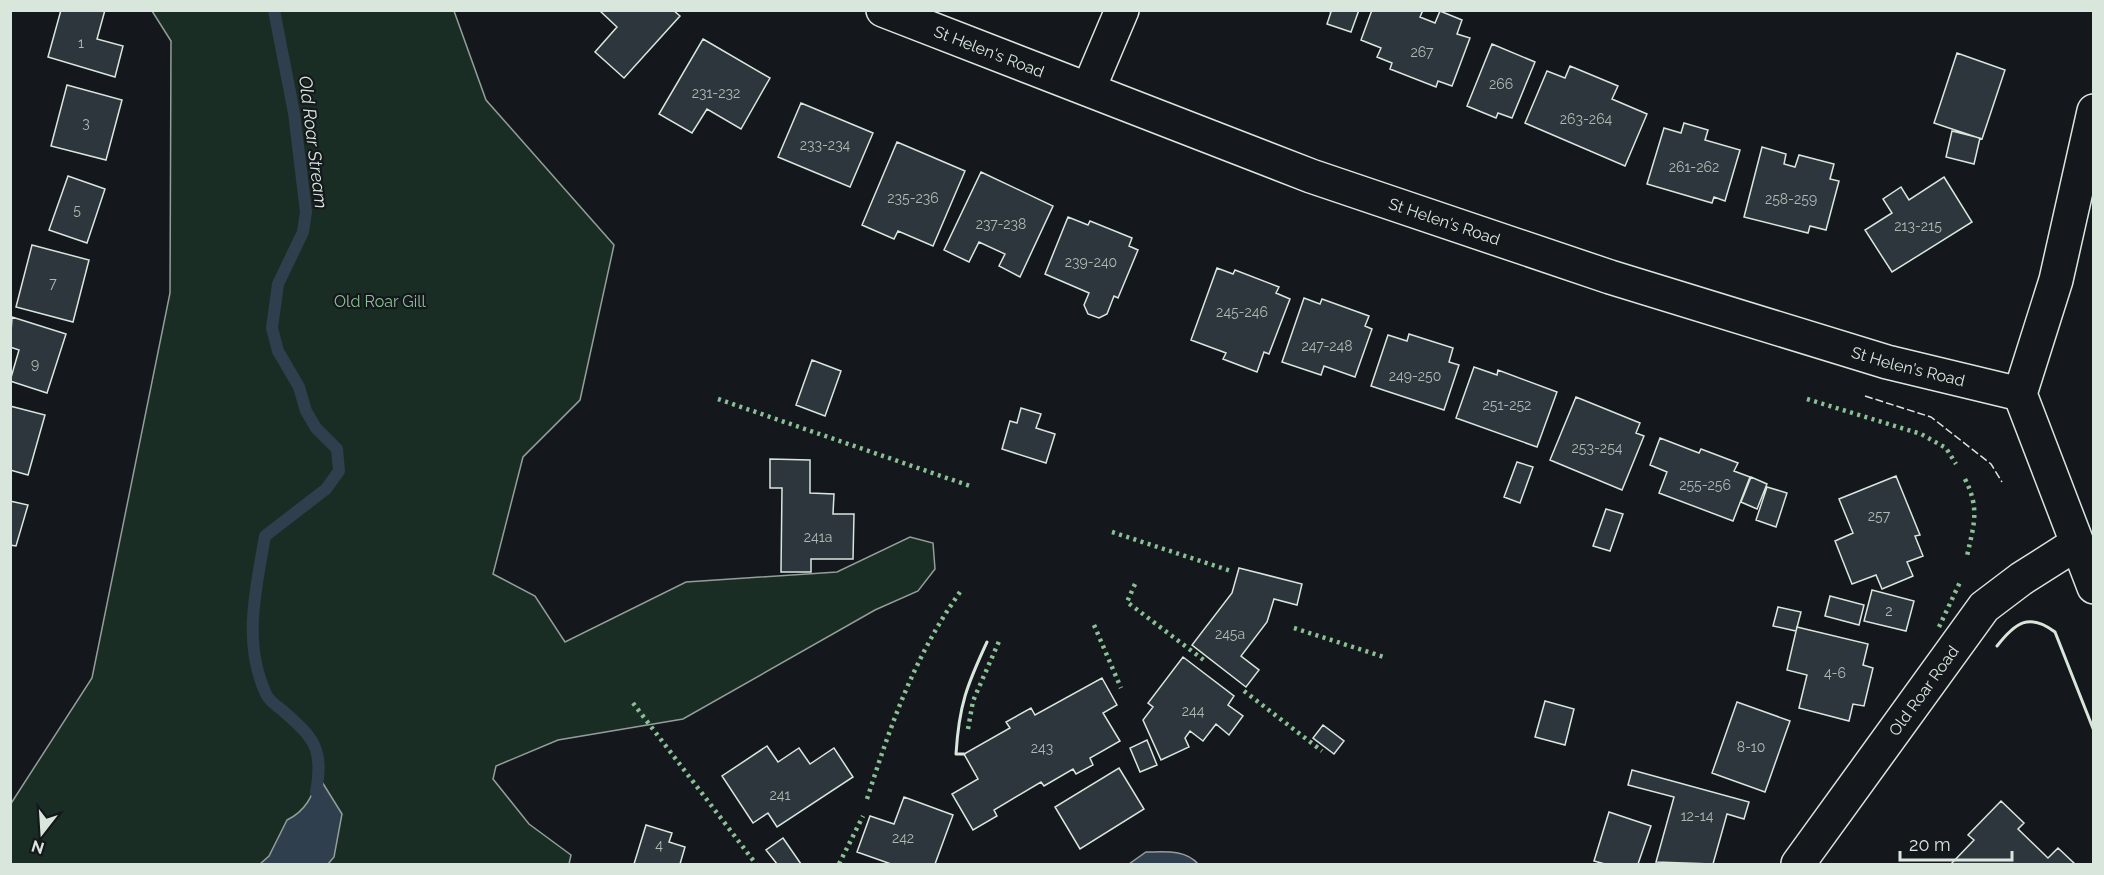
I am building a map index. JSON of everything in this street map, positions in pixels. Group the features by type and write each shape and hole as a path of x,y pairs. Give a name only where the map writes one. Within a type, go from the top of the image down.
{"main road":[{"name":"St Helen's Road","path":"883,10 1311,176 1610,277 1887,362 2020,394"},
{"path":"1089,88 1122,10"},
{"path":"2094,111 2056,280 2020,394 2094,587"},
{"name":"Old Roar Road","path":"1798,864 1984,607 2021,579 2076,544"}],"green space":[{"name":"Old Roar Gill","path":"152,11 454,11 486,100 614,245 580,400 523,457 493,574 535,596 565,642 686,582 837,572 910,537 933,543 935,569 918,591 875,610 683,719 558,740 496,766 493,779 529,824 571,855 569,864 11,864 10,805 92,678 170,293 171,41"}],"water":[{"path":"319,777 342,814 334,857 328,864 260,864 269,856 287,820 308,802"},
{"path":"1146,852 1181,854 1198,864 1129,864"}],"building":[{"path":"61,10 105,10 97,39 123,46 115,77 48,57"},
{"path":"599,10 673,10 680,16 624,78 595,52 617,27"},
{"path":"1326,10 1359,10 1351,32 1327,24 1331,12"},
{"path":"1372,10 1423,10 1420,17 1435,23 1440,11 1462,20 1457,34 1470,38 1452,86 1438,81 1436,87 1390,69 1392,63 1377,57 1381,48 1361,40"},
{"path":"703,39 770,78 741,129 707,109 692,133 659,114"},
{"path":"1492,44 1535,62 1512,118 1498,113 1496,118 1467,106"},
{"path":"1957,53 2005,70 1982,139 1934,123"},
{"path":"1570,66 1618,86 1612,99 1647,114 1625,166 1525,123 1547,71 1565,78"},
{"path":"67,85 122,100 106,160 51,146"},
{"path":"801,103 873,133 850,187 778,157"},
{"path":"1684,123 1708,130 1705,140 1740,150 1725,201 1714,197 1712,203 1647,184 1664,128 1681,133"},
{"path":"1952,131 1980,138 1974,164 1946,157"},
{"path":"897,142 965,171 933,246 898,231 894,239 862,225"},
{"path":"1762,147 1786,154 1784,164 1795,167 1799,155 1834,164 1830,179 1839,181 1826,230 1810,226 1808,233 1744,217"},
{"path":"981,172 1053,206 1020,277 999,266 1005,254 979,242 969,262 944,250"},
{"path":"68,176 105,189 87,243 49,230"},
{"path":"1944,177 1972,222 1892,272 1865,230 1892,213 1883,199 1901,187 1909,200"},
{"path":"1068,217 1088,225 1090,221 1132,238 1129,246 1138,250 1118,298 1114,296 1107,314 1099,318 1088,314 1084,305 1089,293 1045,274"},
{"path":"32,245 89,260 73,322 16,307"},
{"path":"1217,268 1233,274 1235,270 1279,287 1276,293 1290,299 1269,354 1264,352 1257,372 1223,359 1226,353 1191,340"},
{"path":"1304,298 1320,304 1322,299 1369,316 1365,326 1372,329 1355,377 1324,366 1321,375 1282,362"},
{"path":"12,317 66,334 47,393 10,381 19,350 10,347"},
{"path":"1409,334 1453,348 1449,362 1459,365 1444,410 1371,386 1388,335 1407,341"},
{"path":"812,360 841,371 825,416 796,405"},
{"path":"1474,367 1497,375 1498,370 1557,392 1537,447 1456,418"},
{"path":"1576,397 1640,423 1636,433 1644,436 1622,490 1550,460"},
{"path":"10,406 45,415 28,475 10,470"},
{"path":"1021,408 1041,414 1036,428 1055,434 1046,463 1002,449 1010,421 1017,423"},
{"path":"1660,438 1699,453 1701,449 1738,463 1734,471 1750,477 1733,521 1659,493 1667,472 1650,465"},
{"path":"770,459 810,460 810,493 834,494 833,514 854,514 853,559 811,559 811,572 781,572 782,488 770,488"},
{"path":"1517,462 1533,467 1520,503 1504,497"},
{"path":"1896,476 1920,535 1915,536 1923,556 1907,562 1913,576 1882,589 1876,575 1852,584 1835,541 1853,533 1839,499"},
{"path":"1751,477 1767,484 1757,509 1741,502"},
{"path":"1767,487 1787,493 1776,527 1756,520"},
{"path":"10,501 28,505 16,546 10,545"},
{"path":"1606,509 1623,514 1610,551 1593,546"},
{"path":"1239,568 1302,584 1297,605 1274,599 1267,622 1241,656 1259,670 1246,687 1192,645 1232,593"},
{"path":"1872,590 1914,601 1906,631 1864,621"},
{"path":"1830,596 1864,605 1859,625 1825,616"},
{"path":"1778,607 1801,612 1796,631 1773,626"},
{"path":"1797,627 1868,644 1863,665 1873,668 1864,706 1853,704 1849,721 1799,708 1807,675 1787,670"},
{"path":"1183,657 1234,696 1228,705 1243,716 1229,735 1216,724 1203,741 1190,731 1185,738 1189,747 1161,760 1143,720 1153,707 1148,703"},
{"path":"1102,678 1117,705 1103,713 1120,741 1090,758 1093,765 1076,774 1073,769 1044,786 1041,782 994,810 997,816 973,830 952,794 978,779 964,754 1010,728 1006,722 1031,708 1035,715"},
{"path":"1545,701 1574,709 1565,745 1535,737"},
{"path":"1737,702 1790,721 1765,792 1712,773"},
{"path":"1323,725 1344,741 1334,754 1313,738"},
{"path":"1147,740 1157,765 1140,772 1130,748"},
{"path":"767,746 778,762 799,748 810,764 834,748 853,777 777,827 768,813 753,823 722,776"},
{"path":"1119,768 1144,809 1080,849 1055,807"},
{"path":"1632,770 1749,802 1744,819 1727,814 1713,864 1656,862 1674,797 1628,785"},
{"path":"904,797 953,815 935,864 891,864 857,852 870,816 894,824"},
{"path":"2001,801 2024,823 2018,829 2048,858 2058,848 2075,864 1951,864 1974,840 1968,835"},
{"path":"1609,812 1651,826 1638,864 1605,864 1594,861"},
{"path":"646,825 672,833 669,842 685,847 680,864 634,864"},
{"path":"783,838 801,864 777,864 766,850"}],"waterway":[{"name":"Old Roar Stream","path":"274,10 294,113 306,212 303,232 278,284 272,328 278,351 299,387 306,411 316,428 337,449 339,471 326,489 265,536 253,615 254,655 267,697 302,728 314,745 319,765 316,792"}],"hedge":[{"path":"718,399 973,487"},
{"path":"1807,399 1921,434 1946,448 1956,464"},
{"path":"1965,479 1974,508 1967,556"},
{"path":"1112,532 1231,571"},
{"path":"1939,627 1961,580"},
{"path":"1135,584 1127,602 1205,661"},
{"path":"867,799 905,692 929,641 960,592"},
{"path":"1094,625 1121,688"},
{"path":"1294,628 1384,657"},
{"path":"968,729 973,701 1000,639"},
{"path":"1244,691 1322,751"},
{"path":"633,703 756,864"},
{"path":"839,864 863,816"}],"fence":[{"path":"1865,396 1931,417 1991,464 2002,482"}],"wall":[{"path":"1997,646 2010,631 2023,623 2038,623 2055,632 2094,731"},
{"path":"964,754 956,754 959,722 969,683 987,642"}]}
